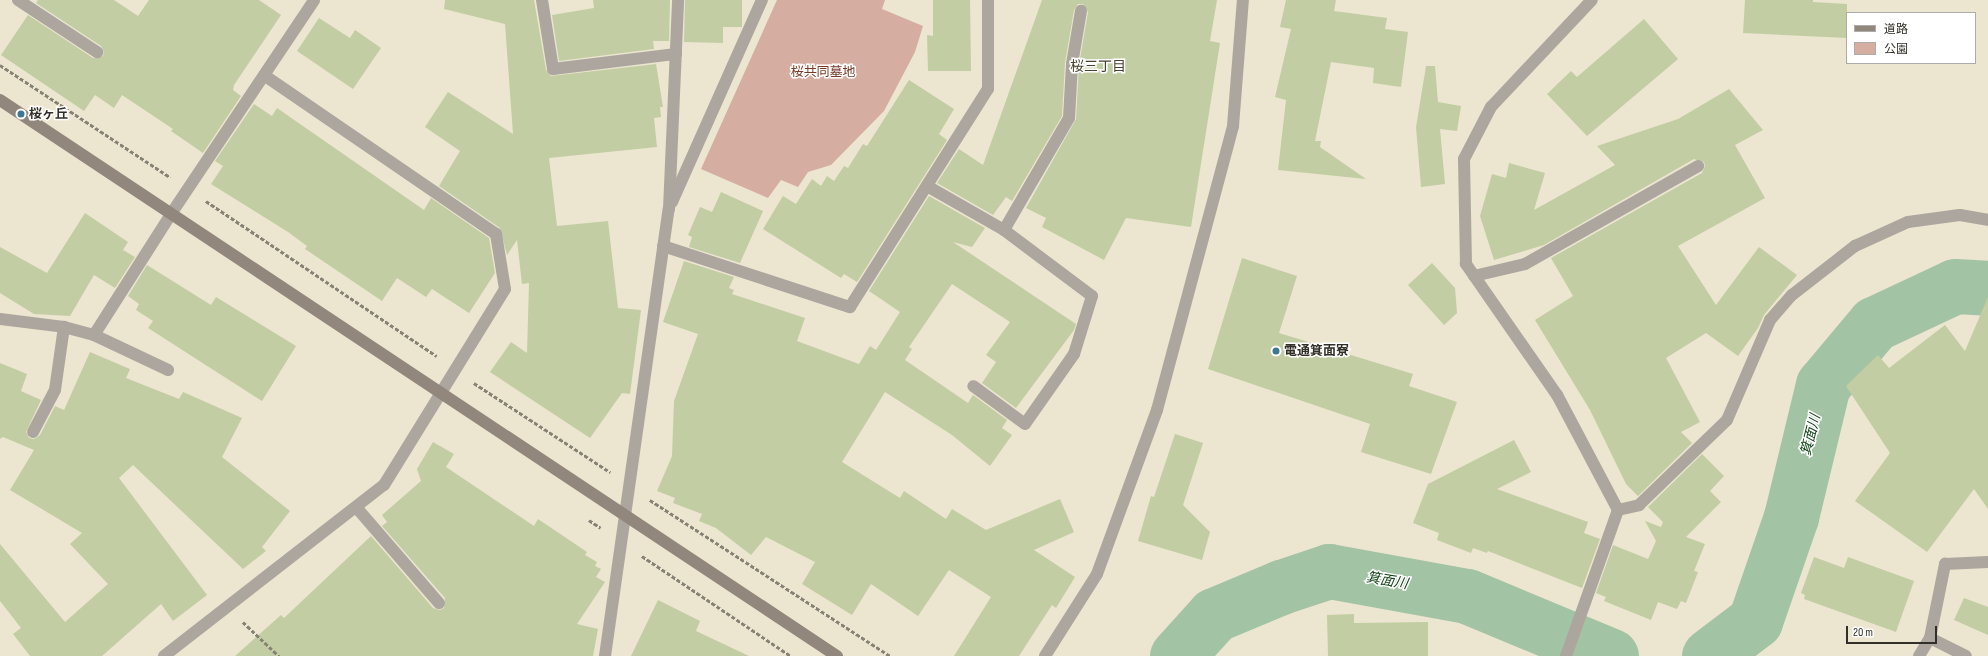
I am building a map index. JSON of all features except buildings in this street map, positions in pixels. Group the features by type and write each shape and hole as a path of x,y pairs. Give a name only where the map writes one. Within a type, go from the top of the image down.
{"street":[{"path":"18,0 97,52"},
{"path":"94,335 171,214 314,0"},
{"path":"542,0 552,69 676,54"},
{"path":"605,656 669,209 678,0"},
{"path":"669,209 762,0"},
{"path":"663,246 850,307 988,89 988,0"},
{"path":"1046,656 1097,574 1157,410 1233,126 1243,0"},
{"path":"1566,656 1618,510 1557,395 1466,264 1464,159 1491,107 1592,0"},
{"path":"1004,230 1068,118 1072,64 1081,11"},
{"path":"164,656 384,485 505,289 496,234 264,75"},
{"path":"0,100 837,656"},
{"path":"1474,276 1525,264 1698,166"},
{"path":"927,186 1004,230 1092,296 1074,354 1025,424 973,386"},
{"path":"1618,510 1639,505 1726,420 1770,320 1792,295 1848,250 1908,222 1960,215 1988,220"},
{"path":"0,319 64,327 94,335 168,370"},
{"path":"33,432 55,390 64,327"},
{"path":"356,507 439,604"},
{"path":"1919,656 1930,638 1945,564 1988,562"},
{"path":"1930,638 1966,656"}],"path":[{"path":"228,607 279,656"}],"green space":[{"name":"桜共同墓地","path":"777,0 885,0 882,9 923,26 915,52 884,111 831,165 808,172 798,187 781,180 768,198 701,169"}],"waterway":[{"name":"箕面川","path":"1709,656 1755,621 1791,517 1823,385 1874,324 1955,286 1988,288"},
{"name":"箕面川","path":"1177,656 1214,615 1281,587 1329,571 1467,596 1611,656"}],"place":[{"name":"桜ヶ丘","path":"21,114"},
{"name":"電通箕面寮","path":"1276,351"}],"district":[{"name":"桜三丁目","path":"1098,67"}]}
